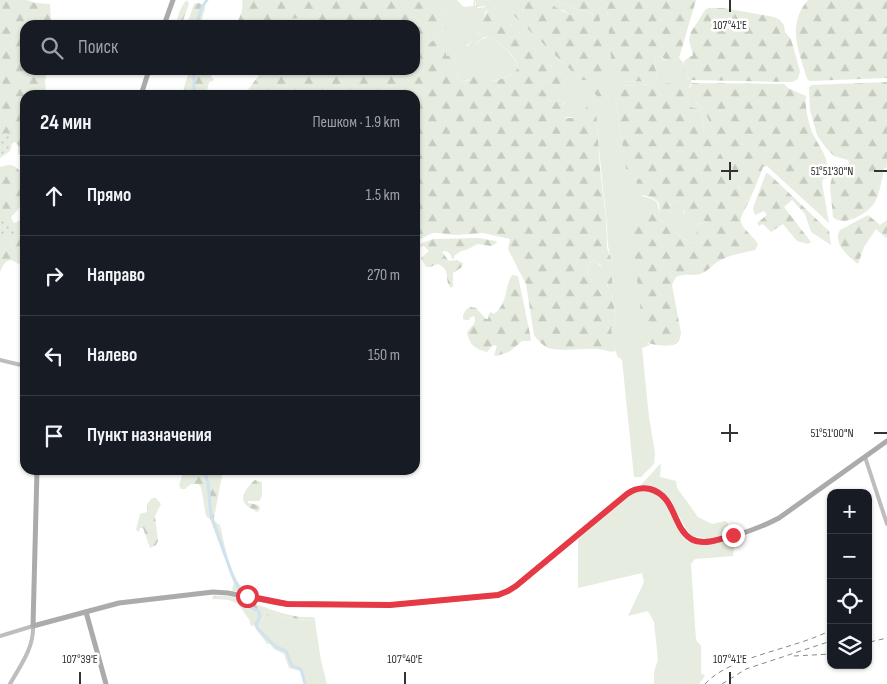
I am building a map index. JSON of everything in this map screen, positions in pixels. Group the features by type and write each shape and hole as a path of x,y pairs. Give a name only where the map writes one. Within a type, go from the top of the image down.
{"main road":[{"path":"166,20 173,0"},
{"path":"143,90 147,75"},
{"path":"0,360 20,365"},
{"path":"0,636 119,603 213,592 247,596 278,603 390,605 498,595 516,586 621,499 635,490 650,489 661,494 669,503 686,535 696,541 712,541 765,526 780,518 887,441"},
{"path":"865,457 887,524"},
{"path":"10,684 26,655 32,638 37,475"},
{"path":"85,612 105,684"}],"green space":[{"path":"0,0 27,0 35,3 50,4 51,20 20,20 20,75 46,75 46,90 20,90 20,156 18,145 15,142 0,152"},
{"path":"187,0 189,4 183,20 178,20 181,8"},
{"path":"242,0 430,0 447,16 449,24 443,31 427,39 431,42 442,38 446,45 446,56 454,56 455,72 462,82 484,72 489,72 491,81 498,80 516,71 518,68 511,54 489,37 484,37 469,49 466,48 479,33 480,24 487,12 485,6 476,7 476,0 487,0 553,68 568,80 568,85 564,86 544,80 540,83 550,103 560,99 564,100 560,114 564,117 572,118 579,115 588,105 596,107 607,248 612,261 610,266 602,266 596,261 588,263 587,268 589,277 603,295 606,295 608,286 599,277 605,273 612,278 616,322 611,329 616,351 553,349 545,346 538,340 534,335 526,284 508,249 510,239 483,233 456,235 432,233 420,239 420,90 248,90 259,75 420,75 420,20 309,20 303,18 238,20"},
{"path":"430,0 457,0 464,7 473,6 474,0 476,0 475,6 478,8 486,7 476,38 466,46 489,37 514,59 518,68 516,71 498,80 491,81 489,78 469,79 462,82 455,72 455,60 446,56 445,45 436,39 431,42 427,39 443,31 449,24 447,16"},
{"path":"487,0 556,0 570,7 592,13 593,17 590,19 574,18 563,10 524,9 521,13 507,9 582,81 599,23 598,0 606,0 614,80 617,82 654,81 657,77 654,59 660,56 664,60 675,61 679,58 683,62 682,65 687,78 691,80 692,83 689,86 695,102 704,109 716,138 747,190 757,183 748,203 709,133 704,132 701,110 691,107 679,86 674,83 620,86 615,94 626,168 641,174 642,196 655,200 659,213 669,215 671,202 679,201 684,206 683,212 693,226 707,221 708,225 693,244 679,236 672,226 661,221 651,212 643,324 644,340 650,345 642,348 649,417 655,453 654,464 641,477 634,477 622,360 617,356 611,329 616,322 612,281 604,281 608,286 608,290 606,296 603,295 589,277 587,268 588,263 596,261 600,266 612,261 608,244 596,107 576,117 563,117 560,114 560,110 564,103 560,99 550,103 540,83 544,80 549,83 568,80 553,68"},
{"path":"535,0 550,4 579,18 586,19 593,17 592,13 570,7 556,0 598,0 605,78 603,80 581,80 507,9 509,6 516,7 521,13 524,9 520,6 521,4"},
{"path":"606,0 696,0 679,58 671,61 660,56 654,59 657,77 654,81 617,82 613,80"},
{"path":"808,0 887,0 887,78 810,81 807,79 798,48 796,29 797,19"},
{"path":"194,4 205,5 202,20 188,20"},
{"path":"708,8 724,8 774,17 780,20 784,25 785,32 791,39 800,71 798,79 792,82 689,79 682,65 685,60 693,55 689,40 691,32"},
{"path":"303,18 309,20 285,20"},
{"path":"188,75 211,75 214,79 209,82 207,90 184,89"},
{"path":"887,82 887,167 884,169 876,200 868,210 856,218 844,221 838,220 833,217 830,186 835,165 847,167 849,163 848,160 834,156 817,135 810,110 809,87 812,85"},
{"path":"674,83 679,86 691,107 701,110 704,132 709,133 748,203 741,222 758,245 755,250 720,260 707,271 697,275 676,277 672,285 681,333 676,344 665,346 650,344 644,340 632,235 633,215 637,212 651,212 661,221 672,226 679,236 693,244 697,241 696,234 698,229 705,228 708,224 706,221 691,225 679,201 671,202 669,215 666,217 662,216 659,212 659,203 654,198 640,194 637,180 641,178 641,174 637,171 626,169 615,94 616,88 620,86"},
{"path":"692,83 784,84 788,88 806,96 806,111 810,126 827,162 827,178 823,179 822,183 829,223 767,166 763,167 757,183 747,191 744,190 716,138 704,109 692,99 689,90"},
{"path":"604,84 603,102 586,85"},
{"path":"0,133 14,134 10,151 0,158"},
{"path":"14,166 20,172 20,206 11,218 14,223 20,221 20,263 9,260 0,272 0,167"},
{"path":"766,173 829,231 831,245 811,232 805,214 792,200 784,207 811,242 808,244 797,241 783,224 771,232 763,224 759,226 757,223 767,215 764,211 755,215 753,208"},
{"path":"868,215 880,225 887,220 887,237 876,229 864,247 858,264 850,258 840,245 838,235 840,230"},
{"path":"0,217 20,230 19,236 0,236"},
{"path":"479,238 496,241 497,243 491,246 478,244 461,251 454,256 454,259 447,252 442,252 449,261 457,260 463,263 462,267 453,273 453,286 451,288 445,269 438,264 426,267 421,258 429,251 424,246 420,247 420,244 433,239"},
{"path":"512,275 518,276 531,339 530,341 522,341 509,352 496,356 494,355 497,346 492,346 487,352 476,348 471,343 467,333 475,319 474,316 469,320 463,319 463,315 470,307 476,308 488,319 491,312 494,314 502,306"},
{"path":"661,463 660,477 676,481 677,488 698,517 712,524 725,521 728,523 729,534 712,539 692,536 666,495 650,486 640,486"},
{"path":"182,475 222,475 214,518 210,519 206,516 201,487 198,484 191,484 185,489 181,489 179,485"},
{"path":"255,480 262,482 262,496 259,501 248,501 248,503 260,507 259,511 256,512 246,505 243,498 247,488"},
{"path":"639,491 651,492 659,496 666,504 679,532 685,539 694,544 704,545 733,540 733,556 695,559 691,564 696,640 701,646 701,673 705,676 699,684 654,684 654,672 658,660 654,622 648,611 628,616 644,582 642,573 578,588 578,539 628,496"},
{"path":"152,498 156,498 161,504 155,516 158,541 156,545 150,548 143,528 140,528 139,532 136,530 140,514 147,512 147,504"},
{"path":"214,518 214,521 220,525 231,568 234,576 244,588 243,592 233,591 232,589 234,584 210,519"},
{"path":"213,596 238,598 286,614 312,617 315,618 315,621 265,615 260,620 252,622 240,606 233,601 212,599"},
{"path":"269,614 315,621 321,661 327,684 304,684 300,671 289,668 284,654 274,649 270,644 267,644 254,625 251,626 249,620 256,622"}],"waterway":[{"path":"198,20 202,7 207,0"},
{"path":"194,75 194,90"},
{"path":"206,475 211,515 232,574 241,593"},
{"path":"242,597 248,605 259,612 260,617 256,624 258,629 276,647 286,651 292,666 301,669 305,684"}],"railway":[{"path":"705,684 716,674 730,666 827,632"},
{"path":"872,642 887,638"},
{"path":"722,684 746,669 827,642"},
{"path":"794,656 827,654"}],"route":[{"path":"247,596 287,604 390,605 498,595 516,586 627,494 639,488 650,489 661,494 669,503 686,535 691,539 703,542 733,535"}]}
